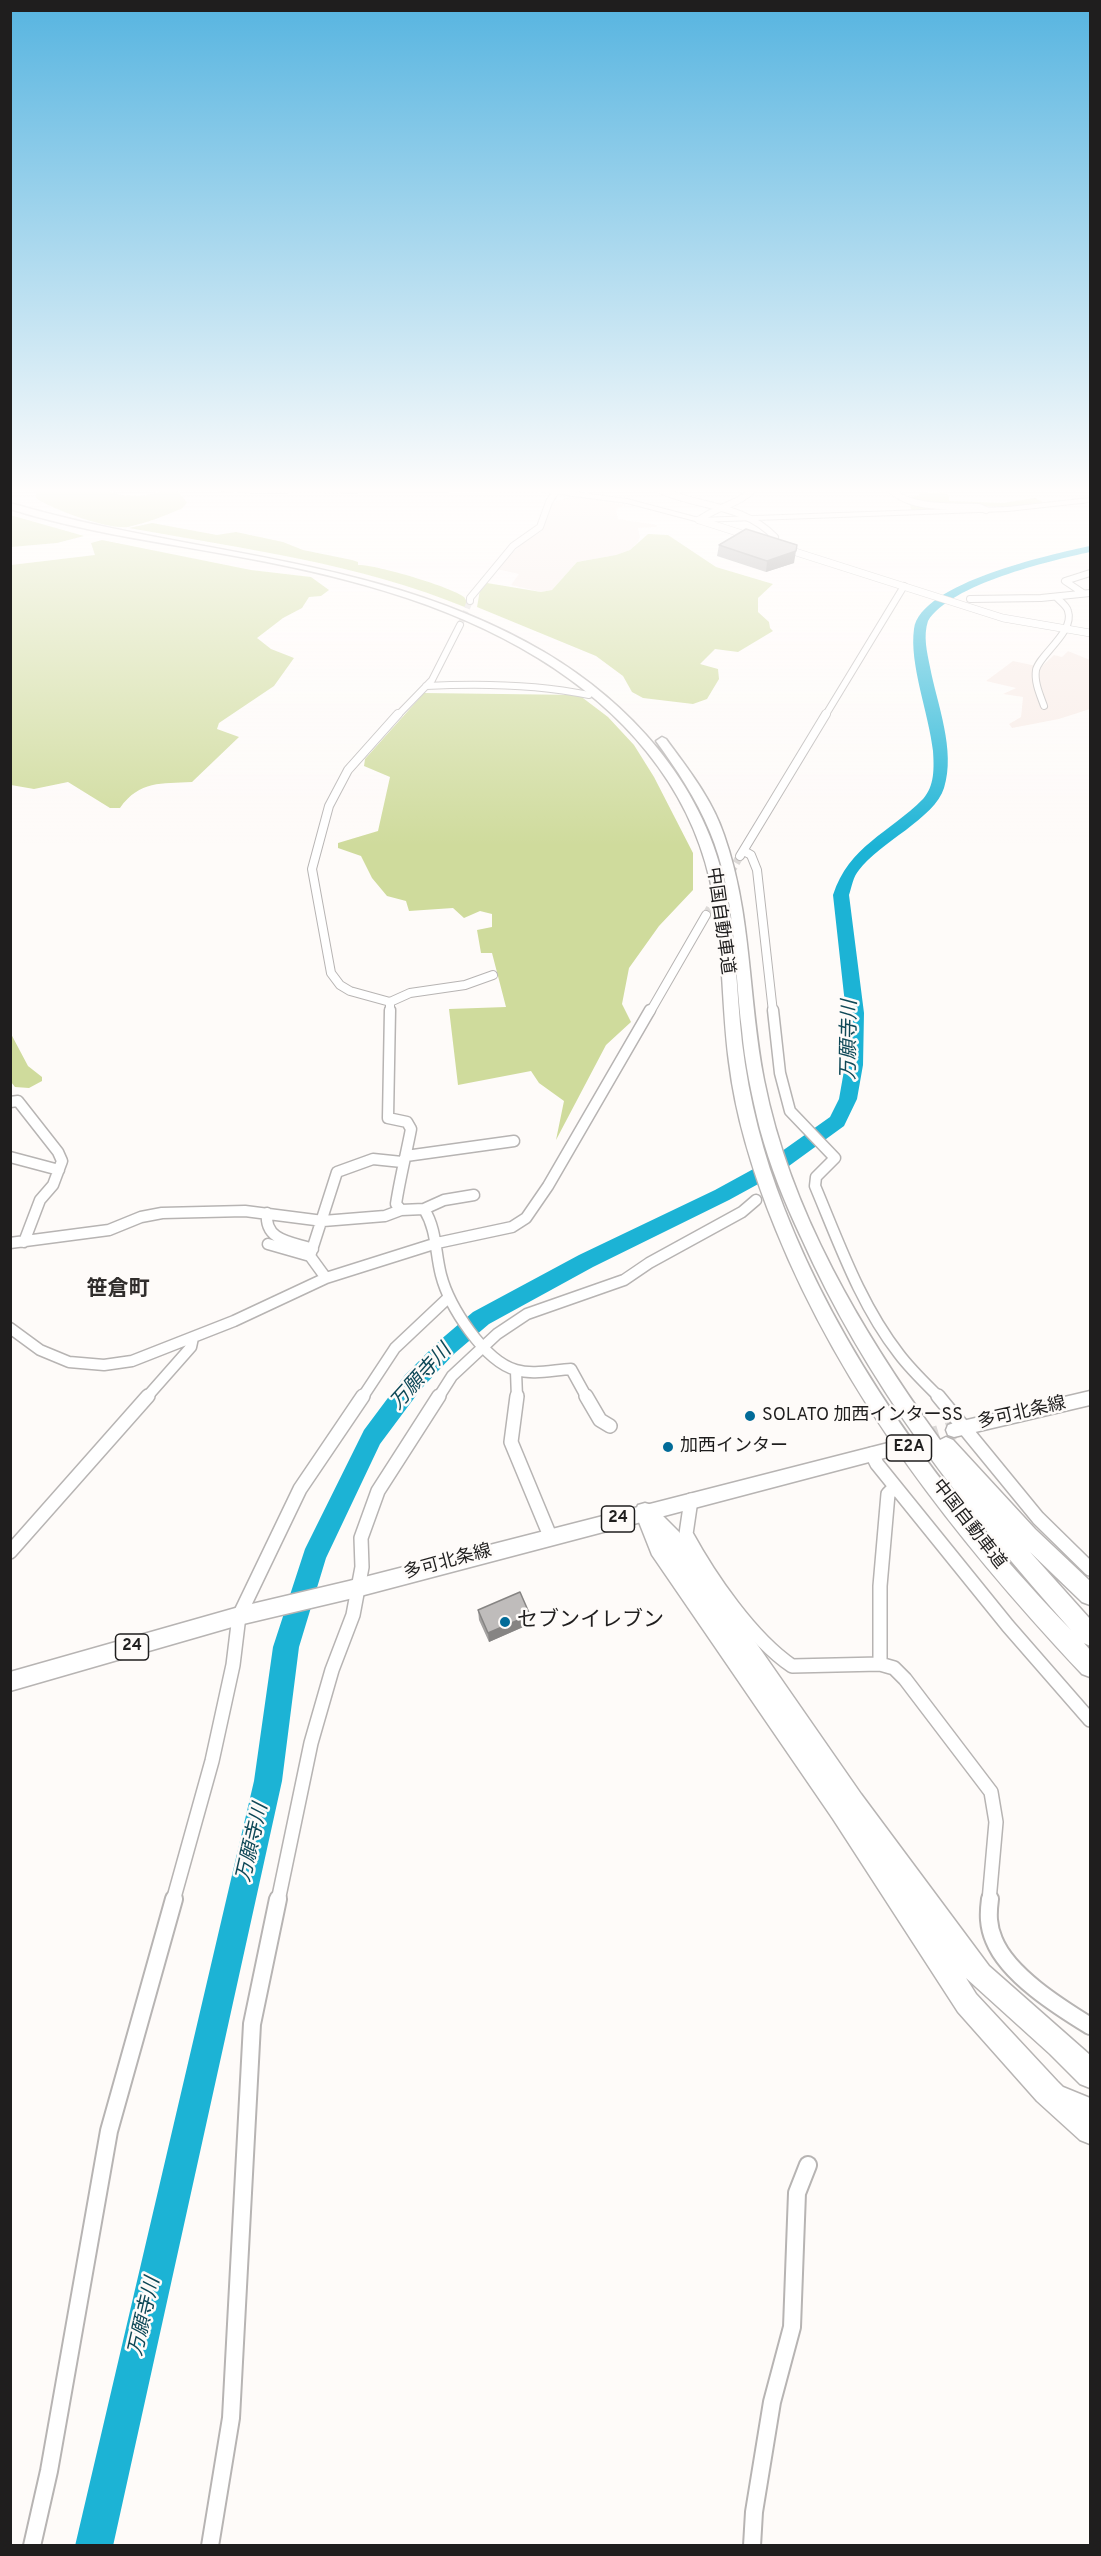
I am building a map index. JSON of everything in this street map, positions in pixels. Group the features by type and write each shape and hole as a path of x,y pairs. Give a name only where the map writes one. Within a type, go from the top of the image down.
{"highway":[{"name":"中国自動車道","path":"437,607 505,636 561,668 610,704 638,731 668,769 689,803 708,851 717,882 741,1091 752,1137 792,1248 861,1377 903,1440 987,1550 1090,1666"},
{"name":"中国自動車道","path":"454,607 483,618 544,648 598,682 647,725 693,783 724,848 738,913 751,1044 768,1130 772,1195 807,1236 838,1300 897,1396 972,1499 1090,1635"},
{"path":"838,1300 886,1370 955,1457 1028,1536 1090,1595"},
{"path":"645,1512 672,1539 852,1803 980,1975 1060,2044 1090,2074"},
{"path":"645,1512 659,1548 842,1810 967,2003 1047,2091 1090,2130"},
{"path":"1060,2044 1090,2058"},
{"path":"1047,2091 1090,2112"}],"main road":[{"name":"多可北条線","path":"960,1428 1090,1398"},
{"name":"多可北条線","path":"10,1682 246,1615 880,1452"}],"street":[{"path":"890,607 742,854 751,855 757,870 780,1073 790,1111 835,1158 816,1178 815,1186 848,1264 880,1328 899,1355 1036,1517 1090,1569"},
{"path":"969,607 1003,618 1090,633"},
{"path":"1044,706 1035,679 1036,668 1053,649 1064,629 1068,618 1066,607"},
{"path":"460,625 436,674 381,732 338,784 329,806 312,869 331,973 340,985 350,991 390,1002 410,993 465,985 493,975"},
{"path":"426,686 495,683 555,687 589,695"},
{"path":"10,1328 40,1350 69,1362 104,1365 132,1361 234,1321 326,1278 437,1243 512,1227 526,1218 548,1186 706,915"},
{"path":"390,1002 388,1118 407,1122 411,1129 396,1204 401,1210"},
{"path":"10,1102 18,1101 58,1152 62,1161 53,1185 40,1200 24,1242"},
{"path":"311,1252 323,1221 325,1205 337,1172 373,1159 404,1159 461,1150 477,1144 514,1141"},
{"path":"10,1157 59,1170"},
{"path":"10,1243 109,1230 141,1217 162,1213 245,1211 323,1221 384,1216 401,1210 424,1209 444,1200 474,1195"},
{"path":"210,2546 231,2418 252,2024 311,1743 332,1670 353,1615 354,1589 362,1567 361,1538 378,1491 395,1461 452,1376 481,1344 527,1314 624,1280 649,1263 772,1195"},
{"path":"424,1209 429,1217 437,1243 441,1276 451,1301 481,1344 508,1368 516,1371 571,1369 600,1420 610,1426"},
{"path":"267,1213 266,1223 274,1236 311,1252 326,1278"},
{"path":"268,1244 311,1252"},
{"path":"32,2546 50,2471 109,2131 212,1761 246,1615 300,1489 395,1348 451,1301"},
{"path":"10,1552 191,1347 193,1338"},
{"path":"516,1371 517,1401 511,1442 550,1536"},
{"path":"880,1452 895,1486 993,1611 1090,1720"},
{"path":"880,1664 880,1586 888,1494 895,1486"},
{"path":"691,1500 686,1534 692,1545 763,1643 779,1659 792,1666 880,1664 894,1668 905,1679 991,1792 996,1822 988,1918 990,1932 999,1951 1014,1968 1070,2014 1090,2026"},
{"path":"752,2546 772,2402 792,2327 797,2193 808,2165"}],"shaded area":[{"path":"1068,651 1090,660 1090,709 1059,719 1012,728 1009,724 1021,717 1023,697 1003,694 1016,688 986,681 1013,661 1041,667 1054,655 1062,657"}],"green space":[{"path":"11,607 302,607 283,618 257,638 271,649 294,658 274,686 219,723 217,729 239,737 192,782 152,785 143,788 135,792 120,808 110,808 68,782 34,789 11,785"},
{"path":"478,607 758,607 758,612 769,622 773,631 738,652 715,649 700,664 718,669 719,679 707,699 693,704 643,698 632,692 623,676 596,656"},
{"path":"424,693 579,695 608,717 634,745 654,777 693,853 693,890 659,926 629,968 622,1004 631,1022 606,1045 556,1140 564,1101 539,1083 531,1071 458,1085 449,1009 506,1007 492,953 481,953 477,930 492,927 492,914 480,911 464,918 453,908 409,911 406,901 387,896 372,878 361,856 338,848 338,843 378,831 390,777 364,766 365,759"},
{"path":"10,1032 28,1066 42,1077 42,1081 29,1088 15,1087 11,1082"}],"building":[{"path":"520,1592 530,1615 488,1633 478,1610"}],"waterway":[{"name":"万願寺川","path":"94,2546 268,1781 286,1647 314,1557 372,1437 413,1382 447,1347 481,1318 586,1261 722,1195 775,1166 837,1121 848,1099 854,1065 855,1013 841,895 846,878 859,860 909,820 936,793 939,780 939,743 919,634 922,621 934,607"}],"tunnel":[{"path":"460,625 467,607"},
{"path":"706,915 740,856"},
{"path":"894,1448 954,1430"}],"place":[{"name":"SOLATO 加西インターSS","path":"750,1416"},
{"name":"加西インター","path":"668,1447"},
{"name":"セブンイレブン","path":"505,1622"}],"district":[{"name":"笹倉町","path":"118,1291"}]}
